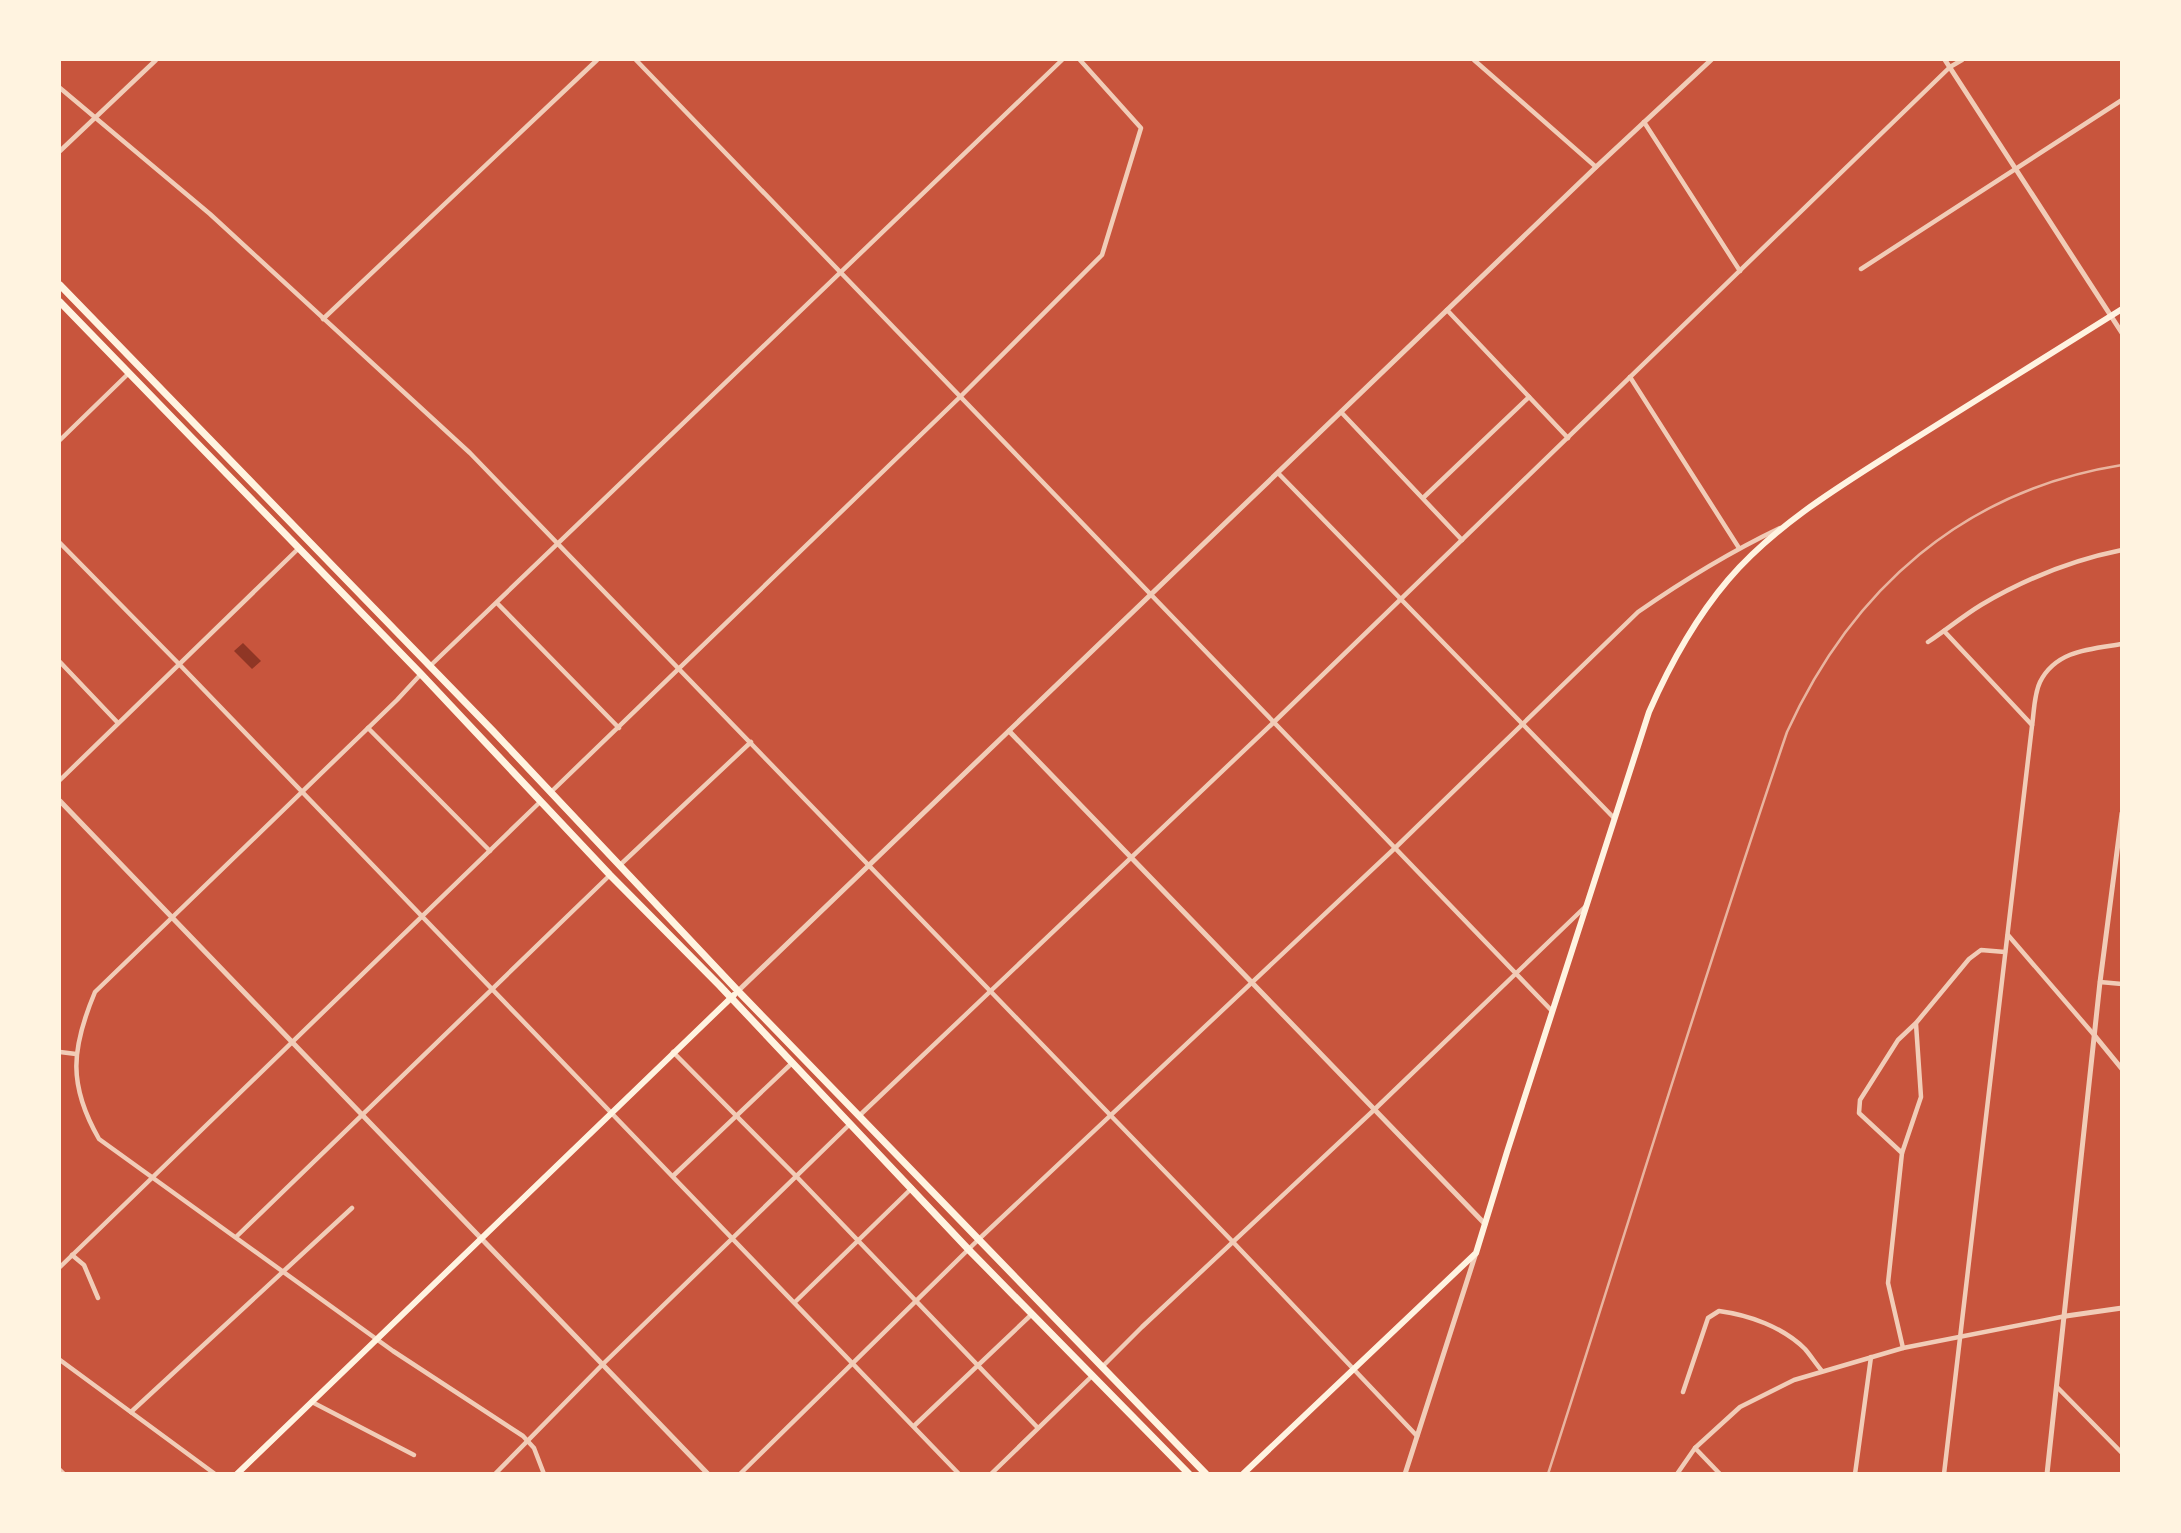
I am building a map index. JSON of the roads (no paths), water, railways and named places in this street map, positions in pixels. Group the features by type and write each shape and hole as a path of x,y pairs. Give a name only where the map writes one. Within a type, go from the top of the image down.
{"highway":[{"path":"60,285 1206,1474"},
{"path":"60,302 421,674 969,1250 1189,1474"}],"main road":[{"path":"1243,1474 1476,1253 1649,712 1667,669 1691,629 1729,579 1784,526 1874,465 2122,309"},
{"path":"237,1474 738,991"}],"street":[{"path":"60,151 156,60"},
{"path":"323,319 597,60"},
{"path":"636,60 1552,1011"},
{"path":"430,666 1062,60"},
{"path":"550,793 961,396 1102,255 1141,128 1080,60"},
{"path":"1474,60 1596,167"},
{"path":"738,991 1596,167 1711,60"},
{"path":"1945,60 2122,333"},
{"path":"860,1115 1274,722 1950,67 1962,60"},
{"path":"60,88 210,214 470,453 870,865 1417,1436"},
{"path":"1861,269 2122,100"},
{"path":"1644,122 1740,271"},
{"path":"1447,310 1568,438"},
{"path":"60,440 129,372"},
{"path":"1630,377 1739,548"},
{"path":"1423,498 1529,397"},
{"path":"1341,412 1462,540"},
{"path":"1278,473 1614,818"},
{"path":"740,1474 979,1239 1395,848 1638,612 1739,548 1784,526"},
{"path":"60,543 959,1474"},
{"path":"60,780 299,548"},
{"path":"1928,642 1979,606 2026,580 2089,556 2122,550"},
{"path":"497,603 619,728"},
{"path":"1944,631 2032,726"},
{"path":"1944,1474 2032,726 2040,683 2053,665 2067,655 2122,644"},
{"path":"60,662 118,723"},
{"path":"421,674 94,992 82,1022 76,1054 76,1076 80,1099 99,1139 284,1270 377,1340 528,1441 544,1474"},
{"path":"368,728 490,851"},
{"path":"1009,731 1485,1224"},
{"path":"619,866 751,742"},
{"path":"60,801 708,1474"},
{"path":"60,1267 541,801"},
{"path":"2047,1474 2100,982 2122,813"},
{"path":"236,1237 610,875"},
{"path":"1101,1368 1375,1110 1586,906"},
{"path":"2007,934 2122,1069"},
{"path":"1902,1153 1859,1112 1860,1100 1898,1040 1975,954 1981,950 2005,951"},
{"path":"2100,982 2122,984"},
{"path":"1903,1348 1888,1283 1902,1153 1921,1097 1916,1023"},
{"path":"60,1052 76,1054"},
{"path":"673,1052 1038,1428"},
{"path":"673,1176 793,1062"},
{"path":"495,1474 732,1237 851,1124"},
{"path":"795,1302 912,1188"},
{"path":"131,1412 352,1209"},
{"path":"1405,1474 1476,1253"},
{"path":"72,1255 84,1265 98,1298"},
{"path":"1677,1474 1695,1448 1740,1407 1794,1380 1903,1348 2066,1316 2122,1308"},
{"path":"1683,1392 1709,1318 1719,1311 1739,1314 1778,1329 1804,1348 1822,1371"},
{"path":"914,1426 1032,1314"},
{"path":"1855,1474 1871,1357"},
{"path":"60,1360 215,1474"},
{"path":"990,1474 1093,1376"},
{"path":"2057,1387 2122,1453"},
{"path":"312,1402 414,1455"},
{"path":"1695,1448 1720,1474"},
{"path":"60,1470 64,1474"}],"railway":[{"path":"1548,1474 1756,824 1787,732 1814,680 1845,633 1880,591 1920,554 1964,523 2012,497 2065,478 2122,465"}]}
